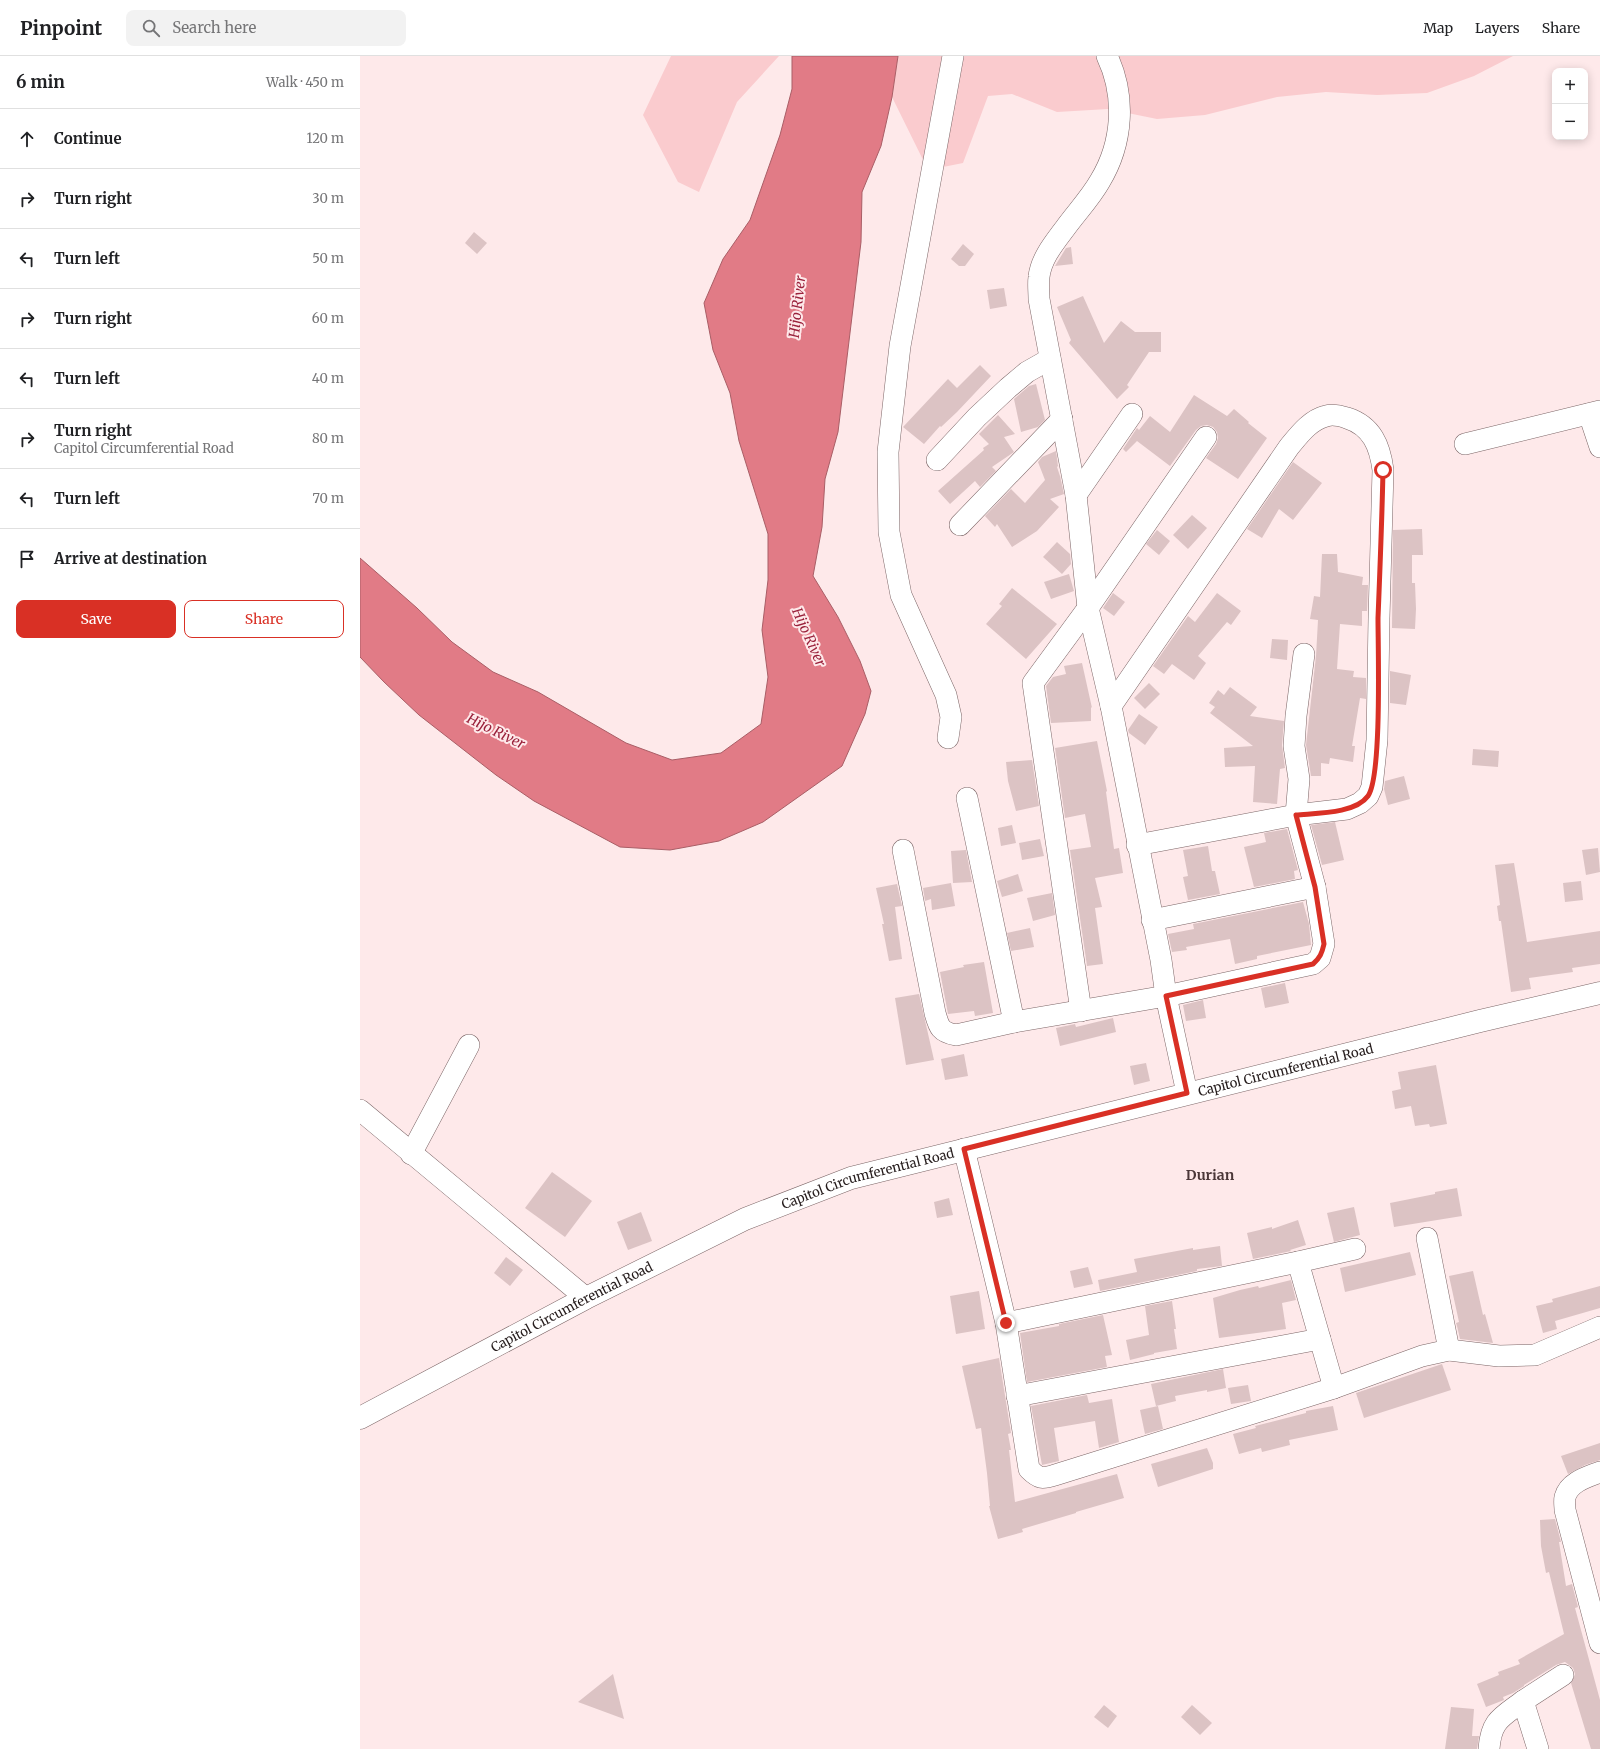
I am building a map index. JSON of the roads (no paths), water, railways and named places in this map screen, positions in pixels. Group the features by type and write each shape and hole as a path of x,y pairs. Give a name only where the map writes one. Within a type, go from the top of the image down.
{"main road":[{"name":"Capitol Circumferential Road","path":"360,1418 586,1298 745,1219 851,1178 1480,1020 1600,993"}],"street":[{"path":"948,738 951,717 946,695 901,595 889,532 888,452 900,346 953,56"},
{"path":"1107,56 1114,71 1120,103 1118,136 1110,161 1100,182 1056,241 1044,261 1039,278 1039,299 1076,495 1088,608 1111,706 1166,996 1187,1093"},
{"path":"937,460 977,417 1008,388 1027,372 1050,360"},
{"path":"1465,444 1594,412 1600,447"},
{"path":"1076,495 1132,414"},
{"path":"1111,706 1218,548 1296,438 1312,423 1327,416 1341,416 1358,422 1374,438 1381,453 1383,470 1378,618 1377,740 1372,787 1368,796 1360,804 1347,809 1296,815 1137,845"},
{"path":"960,525 1062,419"},
{"path":"1082,1011 1033,683 1088,608 1206,436"},
{"path":"904,850 935,1013 939,1027 946,1033 956,1035 1014,1022 1166,996 1313,964 1320,958 1324,944 1315,887 1296,815 1299,779 1295,739 1296,716 1304,654"},
{"path":"967,798 1014,1022"},
{"path":"1152,920 1315,887"},
{"path":"411,1154 469,1045"},
{"path":"360,1110 411,1154 586,1298"},
{"path":"964,1149 1006,1323 1029,1469 1037,1477 1046,1478 1334,1388 1422,1356 1449,1350 1499,1356 1535,1355 1600,1327"},
{"path":"1427,1238 1449,1350"},
{"path":"1006,1323 1355,1249"},
{"path":"1298,1262 1334,1388"},
{"path":"1017,1396 1320,1339"},
{"path":"1600,1472 1581,1479 1570,1488 1565,1497 1565,1510 1600,1643"},
{"path":"1489,1749 1490,1735 1496,1722 1522,1701 1563,1675"},
{"path":"1522,1701 1538,1749"}],"water":[{"name":"Hijo River","path":"792,56 898,56 892,97 881,146 862,192 861,242 838,432 825,479 822,527 813,576 838,617 860,661 871,691 865,714 842,766 763,822 719,841 670,850 620,847 534,801 496,775 419,715 360,657 360,558 417,608 452,642 493,672 538,692 626,743 672,760 721,753 761,724 768,677 762,630 768,580 768,534 739,441 730,393 713,350 704,303 723,259 750,220 780,135 792,89"}],"district":[{"name":"Durian","path":"1210,1175"}]}
